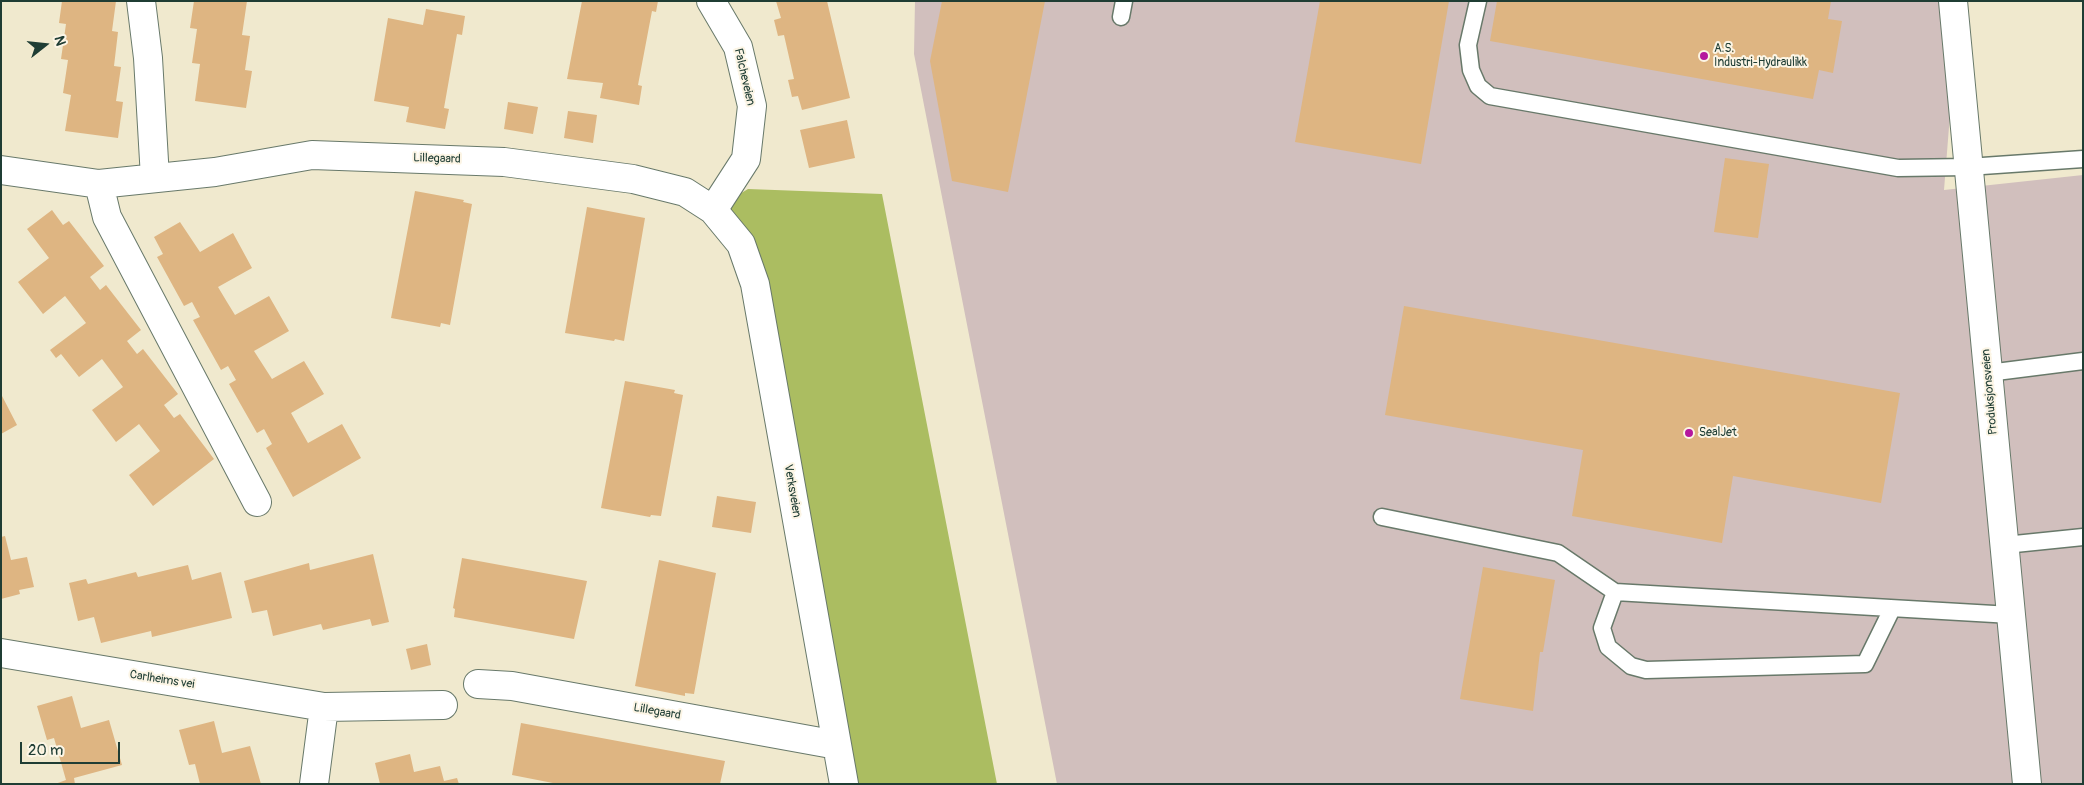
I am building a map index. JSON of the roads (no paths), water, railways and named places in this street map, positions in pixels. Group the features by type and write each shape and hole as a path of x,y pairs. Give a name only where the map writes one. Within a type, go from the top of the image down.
{"street":[{"path":"141,1 148,58 155,178"},
{"name":"Falcheveien","path":"711,1 738,47 752,106 746,159 713,210"},
{"name":"Produksjonsveien","path":"1953,1 2026,784"},
{"name":"Lillegaard","path":"1,170 99,184 216,172 312,155 504,162 633,179 685,192 713,210"},
{"path":"99,184 108,217 257,502"},
{"name":"Verksveien","path":"713,210 741,244 755,284 844,784"},
{"name":"Carlheims vei","path":"1,653 324,707 443,705"},
{"name":"Lillegaard","path":"478,684 512,686 837,745"},
{"path":"314,784 324,707"}],"lane":[{"path":"1478,1 1468,45 1478,86 1490,96 1898,168 1968,167 2083,159"},
{"path":"1988,373 2083,361"},
{"path":"1382,517 1558,553 1615,592 2011,615"},
{"path":"2004,545 2083,537"},
{"path":"1615,592 1602,628 1608,647 1631,666 1646,670 1865,664 1892,609"}],"place":[{"name":"A.S. Industri-Hydraulikk","path":"1704,56"},
{"name":"SealJet","path":"1689,433"}]}
